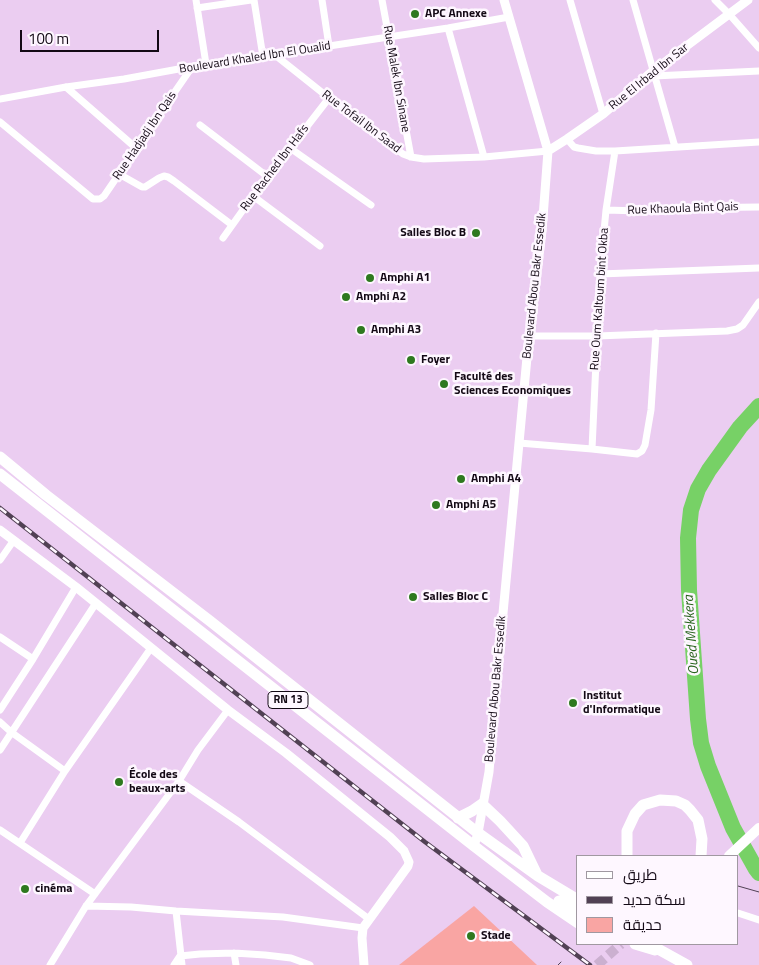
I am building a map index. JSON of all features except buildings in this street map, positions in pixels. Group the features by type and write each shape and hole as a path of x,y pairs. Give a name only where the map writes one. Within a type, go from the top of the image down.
{"main road":[{"name":"RN 13","path":"0,457 458,818 538,876 576,899"},
{"name":"RN 13","path":"0,474 474,846 576,922"},
{"path":"627,855 627,831 635,814 643,805 660,800 676,801 685,805 698,820 703,854"},
{"path":"458,818 482,804 522,846 538,876"},
{"path":"730,855 759,828"},
{"path":"522,882 533,885 576,912"},
{"path":"638,945 664,953"},
{"path":"651,945 681,964"}],"street":[{"path":"196,0 206,64"},
{"path":"197,8 252,0 263,57"},
{"path":"322,0 329,46"},
{"name":"Rue Malek Ibn Sinane","path":"382,0 411,157"},
{"name":"Boulevard Abou Bakr Essedik","path":"474,846 489,772 529,336 542,231 548,151 504,0"},
{"path":"570,0 603,114"},
{"path":"633,0 676,147"},
{"path":"715,0 759,48"},
{"name":"Rue El Irbad Ibn Sar","path":"548,151 603,114 748,0"},
{"name":"Boulevard Khaled Ibn El Oualid","path":"0,99 66,87 124,80 206,64 263,57 509,17"},
{"path":"448,28 484,157"},
{"name":"Rue Tofail Ibn Saad","path":"275,55 328,98 403,154 411,157 424,159 484,157 548,151"},
{"name":"Rue Hadjadj Ibn Qais","path":"0,122 93,198 100,198 104,196 192,67"},
{"path":"654,74 759,71"},
{"path":"66,87 136,148"},
{"name":"Rue Rached Ibn Hafs","path":"223,238 328,98"},
{"path":"200,125 268,177"},
{"path":"567,139 574,147 578,148 615,151 759,142"},
{"path":"290,148 371,205"},
{"name":"Rue Oum Kaltoum bint Okba","path":"592,449 600,274 606,210 615,151"},
{"path":"119,174 145,188 159,178 168,177 232,225"},
{"path":"253,196 320,246"},
{"name":"Rue Khaoula Bint Qais","path":"606,210 640,211 682,208 759,207"},
{"path":"600,274 759,268"},
{"path":"529,336 716,332 737,329 759,302"},
{"path":"520,443 637,454 642,451 647,436 651,410 656,334"},
{"path":"0,530 76,587 228,710 286,753 390,837 404,851 409,862 408,866 363,928 364,965"},
{"path":"0,560 14,540"},
{"path":"0,710 76,587"},
{"path":"0,750 96,603"},
{"path":"0,636 33,659"},
{"path":"20,843 65,771 151,648"},
{"path":"50,965 86,906 179,781 198,750 228,710"},
{"path":"0,722 65,771"},
{"path":"179,781 239,822 370,919"},
{"path":"0,830 95,894"},
{"path":"86,906 131,907 282,918 363,928"},
{"path":"176,911 182,965"},
{"path":"739,912 759,920"},
{"path":"180,956 234,953 265,955 291,958 310,965"},
{"path":"234,953 236,965"},
{"path":"174,965 180,956"}],"green space":[{"name":"Stade","path":"474,906 537,965 399,965"}],"waterway":[{"name":"Oued Mekkera","path":"759,406 740,427 709,470 698,489 691,510 688,538 689,590 701,743 708,766 733,828 759,873"}],"tunnel":[{"path":"597,965 620,945"}],"tram line":[{"path":"739,886 759,892"},
{"path":"558,965 561,962"}],"railway":[{"path":"0,508 425,842 590,965"}],"place":[{"name":"APC Annexe","path":"415,14"},
{"name":"Salles Bloc B","path":"476,233"},
{"name":"Amphi A1","path":"370,278"},
{"name":"Amphi A2","path":"346,297"},
{"name":"Amphi A3","path":"361,330"},
{"name":"Foyer","path":"411,360"},
{"name":"Faculté des Sciences Economiques","path":"444,384"},
{"name":"Amphi A4","path":"461,479"},
{"name":"Amphi A5","path":"436,505"},
{"name":"Salles Bloc C","path":"413,597"},
{"name":"Institut d'Informatique","path":"573,703"},
{"name":"École des beaux-arts","path":"119,782"},
{"name":"cinéma","path":"25,889"},
{"name":"Stade","path":"471,936"}]}
